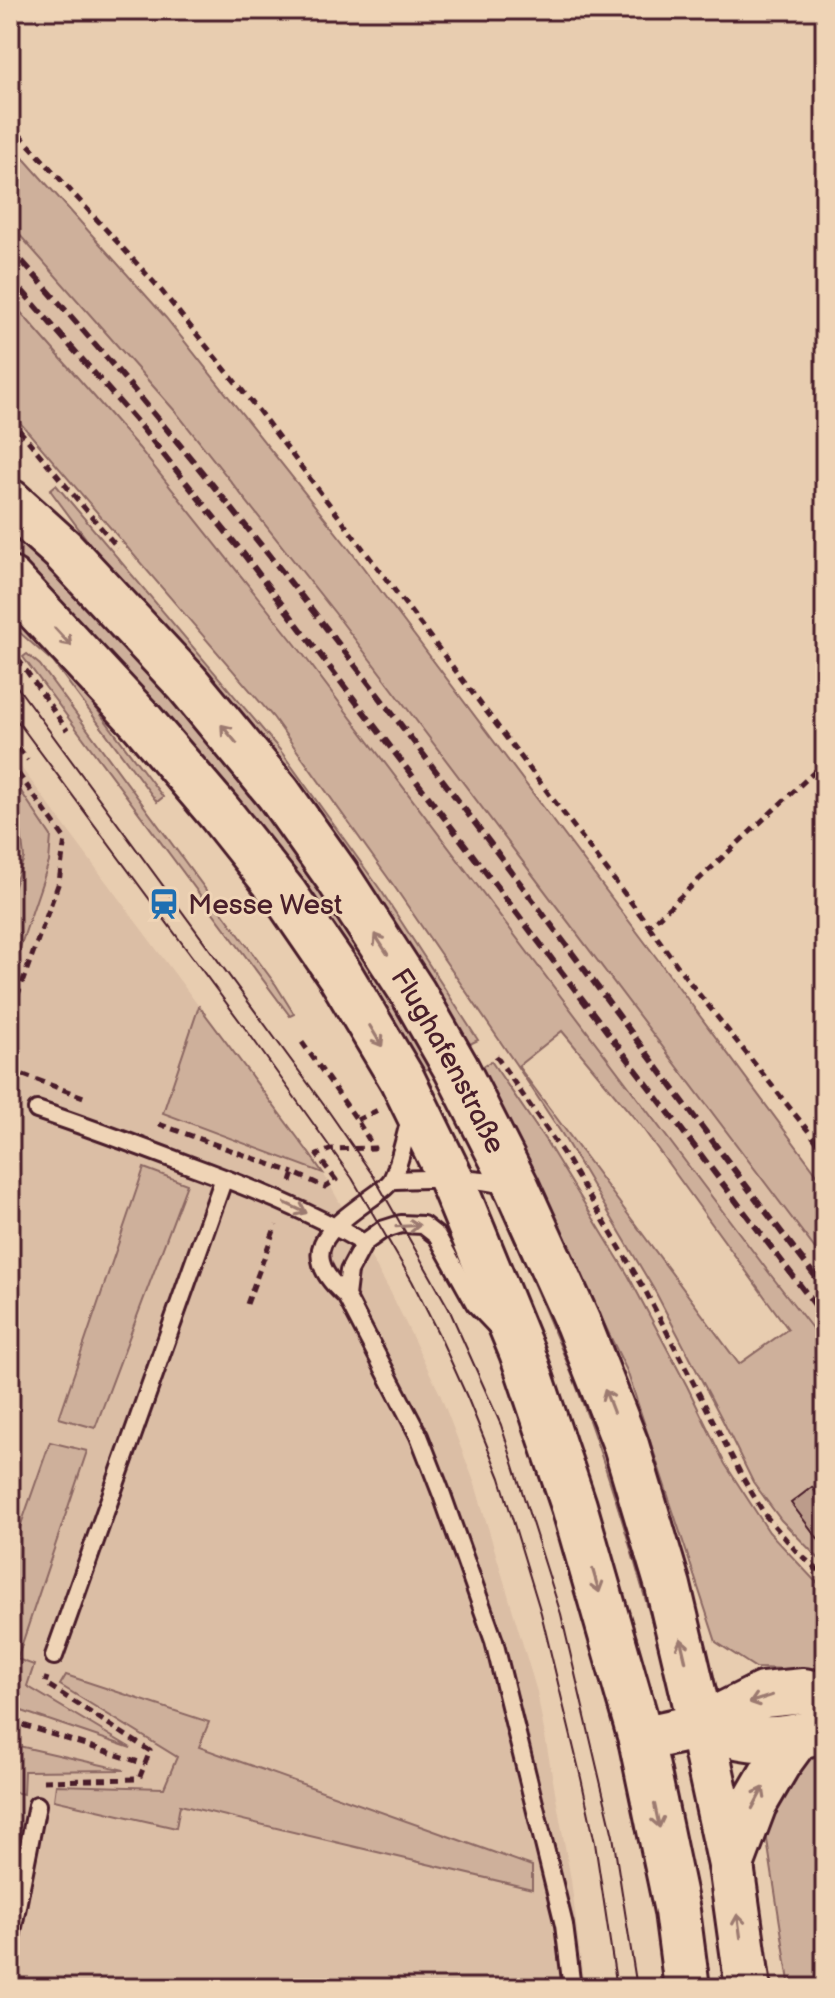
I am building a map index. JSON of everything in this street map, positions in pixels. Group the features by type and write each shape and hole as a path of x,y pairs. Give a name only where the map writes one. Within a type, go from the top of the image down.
{"main road":[{"name":"Flughafenstraße","path":"10,502 63,550 187,683 278,793 337,876 413,993 456,1068 517,1188 578,1323 626,1445 668,1586 731,1865 748,1988"},
{"name":"Flughafenstraße","path":"12,586 143,723 285,895 340,975 415,1103 451,1179 522,1352 574,1506 641,1739 677,1911 687,1988"},
{"path":"641,1739 701,1726 763,1695 804,1691 825,1695"},
{"path":"701,1726 736,1738 764,1740 811,1734"},
{"path":"731,1865 754,1804 778,1763 811,1734"}],"lane":[{"path":"415,1103 392,1180 334,1225 320,1246 320,1265 331,1283 346,1296 419,1436 494,1641 564,1925 572,1988"},
{"path":"37,1110 284,1202 364,1243"},
{"path":"54,1656 224,1178"},
{"path":"392,1180 490,1181 517,1188"},
{"path":"346,1296 349,1271 364,1243 382,1230 401,1224 423,1225 437,1236 475,1304 522,1352"},
{"path":"10,1942 37,1805"}],"path":[{"path":"10,124 160,289 258,410 687,979 825,1152"},
{"path":"10,419 126,558"},
{"path":"10,647 67,730"},
{"path":"10,737 28,760"},
{"path":"10,762 68,836 59,882 10,1016"},
{"path":"649,926 825,762"},
{"path":"247,1304 294,1173 325,1187 336,1180 317,1155 332,1149 374,1148 299,1038"},
{"path":"492,1049 565,1156 645,1290 765,1515 797,1552 825,1576"},
{"path":"37,1805 44,1780 139,1779 150,1751 45,1683 54,1656"},
{"path":"10,1721 145,1764"}],"shaded area":[{"path":"10,143 166,318 350,550 825,1185 825,1262 335,613 175,411 10,224"},
{"path":"10,224 175,411 335,613 825,1262 825,1345 296,645 139,448 10,300"},
{"path":"10,300 139,448 296,645 825,1345 825,1565 781,1520 753,1482 656,1293 562,1134 396,889 273,717 10,411","holes":["562,1031 641,1126 788,1329 739,1364 518,1066"]},
{"path":"56,485 280,750 382,892 478,1040 468,1045 299,787 255,729 105,564 50,490"},
{"path":"10,525 175,694 326,889 435,1065 423,1071 345,940 298,873 174,723 10,551"},
{"path":"10,624 27,625 71,675 163,797 157,802 53,662"},
{"path":"27,654 40,665 276,985 294,1014 290,1016 23,657"},
{"path":"10,755 323,1173 391,1293 440,1394 475,1484 537,1692 571,1880 584,1988 10,1988"},
{"path":"10,775 51,836 49,862 10,977 10,897 24,858 21,831 10,801"},
{"path":"199,1006 306,1149 323,1173 163,1113"},
{"path":"491,1061 546,1141 628,1275 725,1464 769,1532 825,1588 825,1670 756,1668 716,1642 627,1371 480,1068"},
{"path":"144,1168 187,1184 95,1428 59,1418"},
{"path":"497,1194 580,1376 646,1569 666,1672 599,1448 572,1375 494,1196"},
{"path":"50,1442 87,1451 17,1659 34,1665 27,1686 131,1748 10,1707 10,1556"},
{"path":"66,1675 209,1722 199,1747 532,1866 532,1889 180,1805 176,1828 54,1800 56,1785 164,1788 177,1757 60,1685"},
{"path":"10,1744 124,1770 24,1771 23,1794 10,1791"},
{"path":"825,1748 825,1988 790,1988 765,1827 796,1766"}],"building":[{"path":"812,1487 825,1505 825,1548 791,1503"}],"tram line":[{"path":"10,677 329,1112 374,1177 449,1309 501,1425 561,1614 613,1836 637,1988"},
{"path":"10,711 352,1178 412,1281 440,1337 500,1478 541,1613 595,1843 617,1988"}],"railway":[{"path":"10,248 119,372 327,629 825,1289"},
{"path":"10,277 143,429 242,552 825,1318"}],"place":[{"name":"Messe West","path":"164,904"}]}
